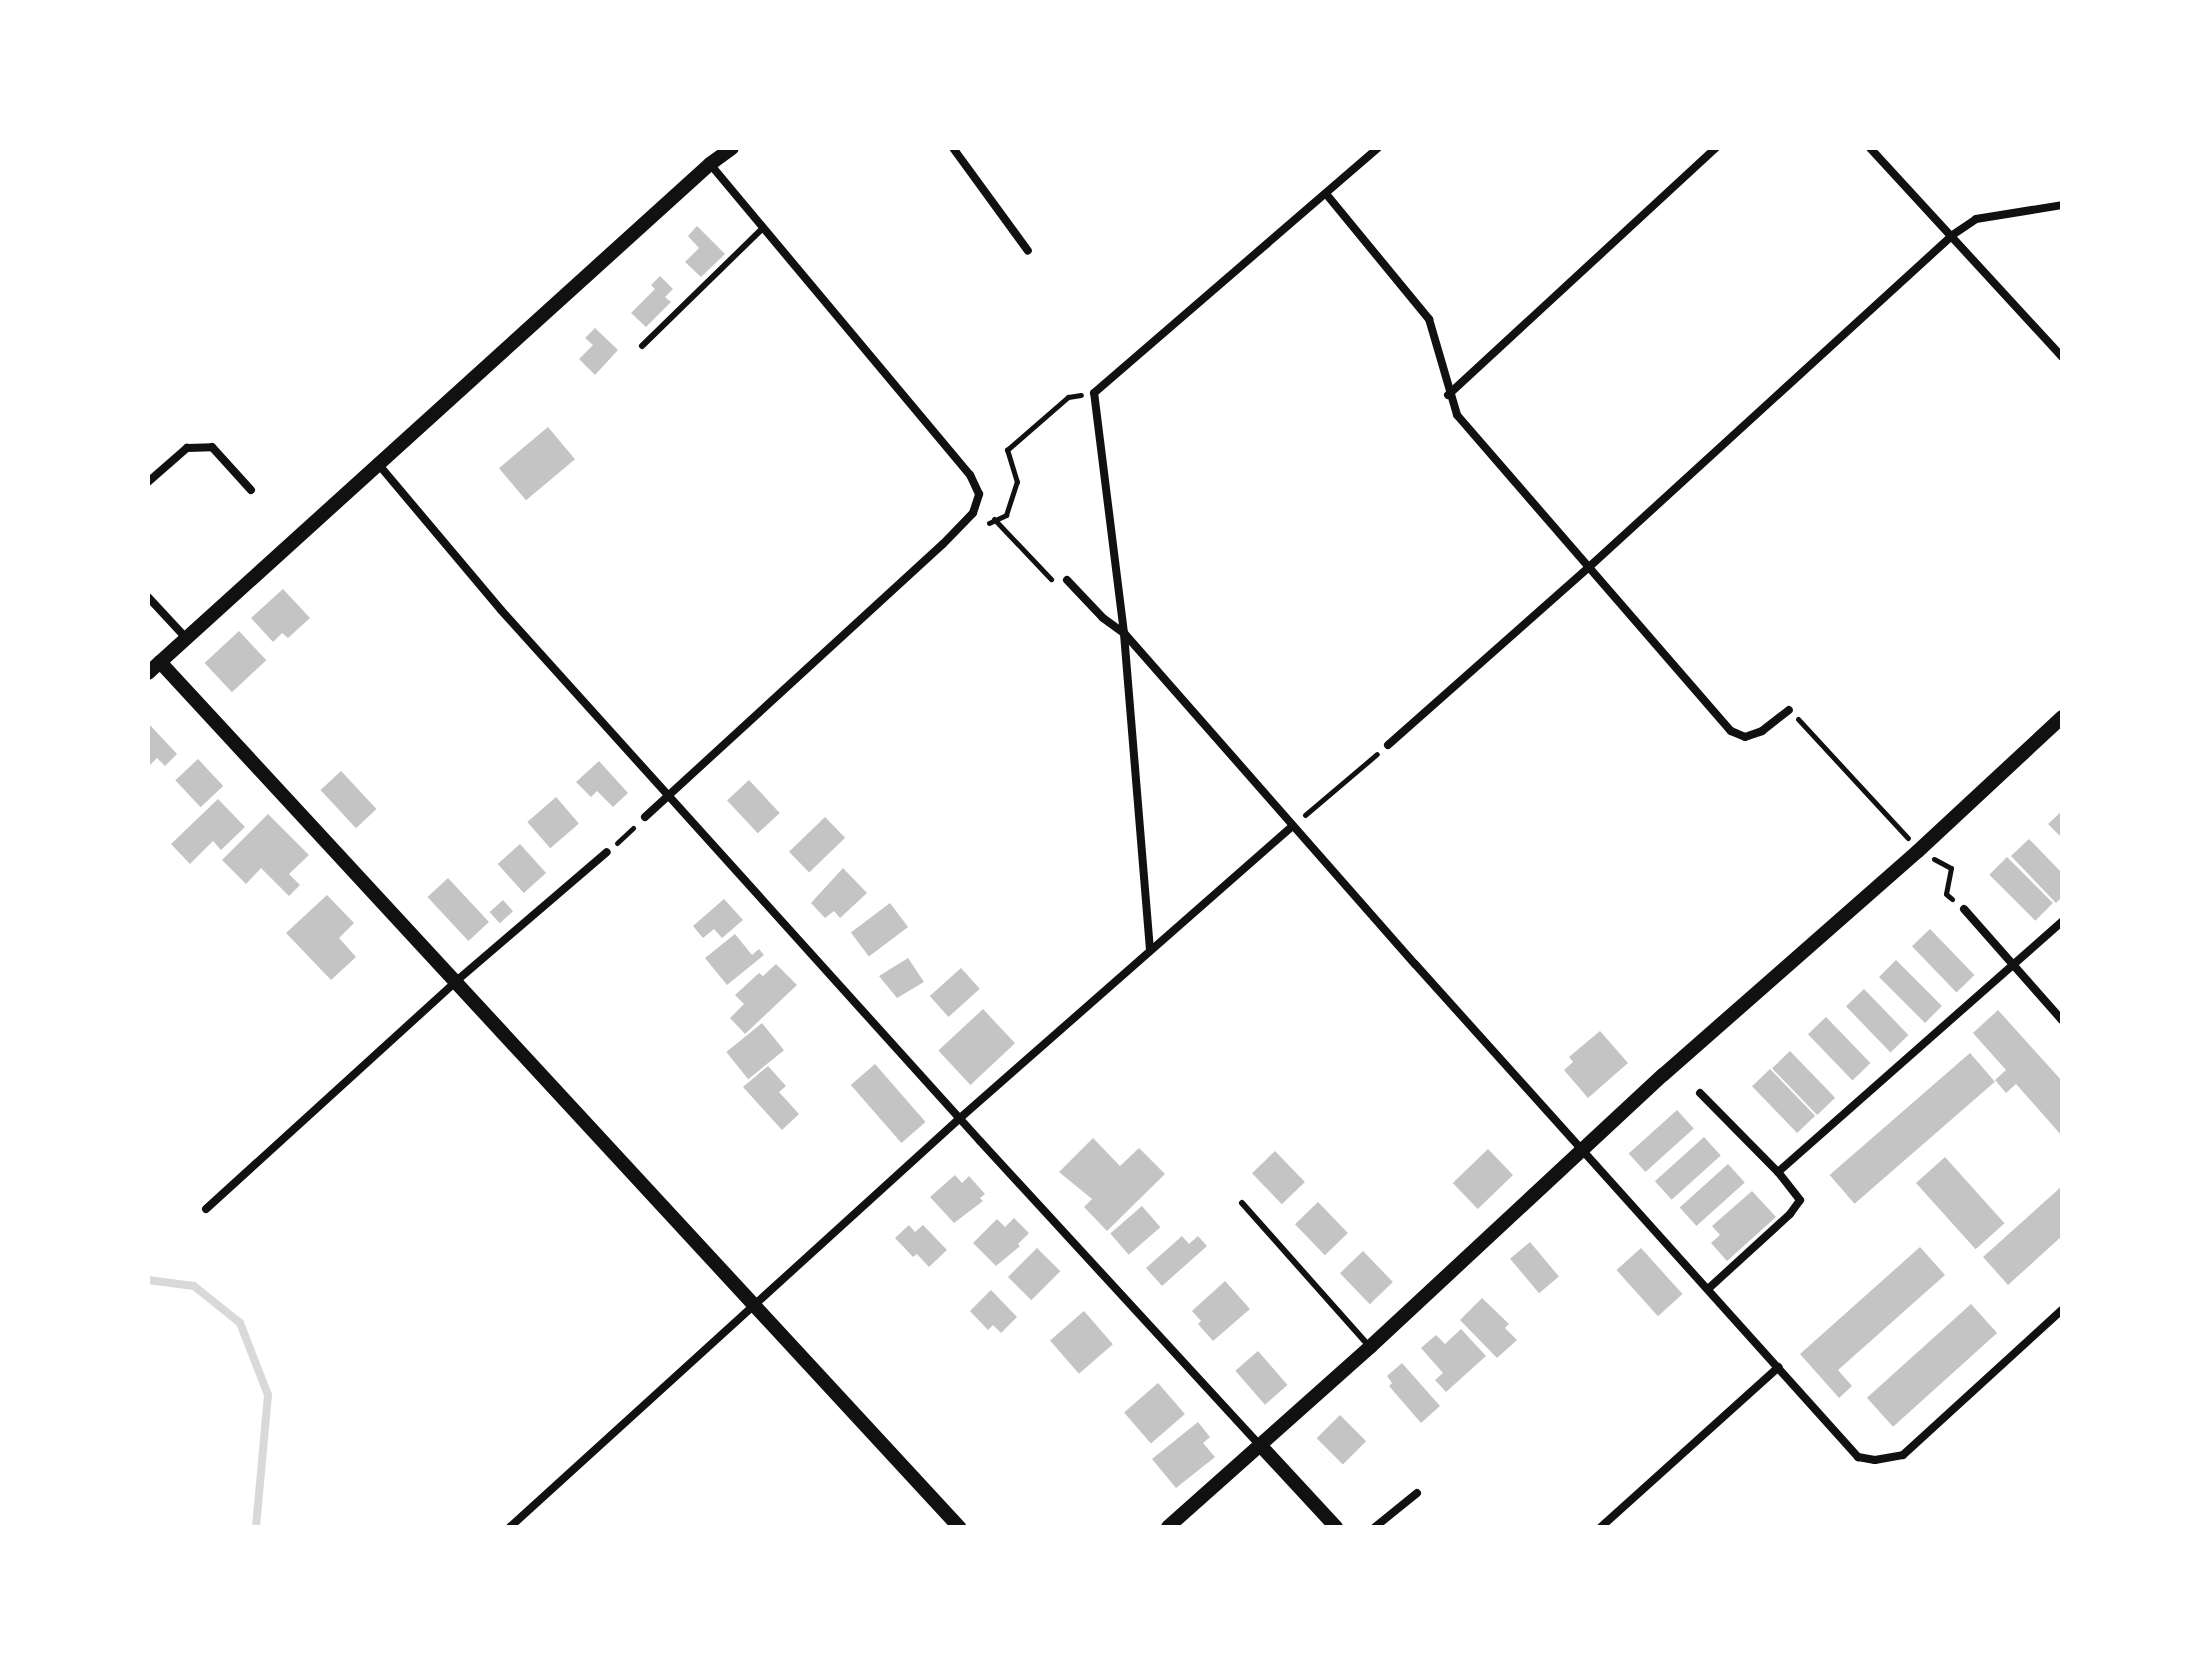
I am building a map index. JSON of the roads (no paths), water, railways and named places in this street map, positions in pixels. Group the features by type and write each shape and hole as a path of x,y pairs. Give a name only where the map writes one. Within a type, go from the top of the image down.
{"street":[{"path":"148,673 710,164 732,148"},
{"path":"953,148 1028,251"},
{"path":"1150,950 1124,633 1094,393 1378,148"},
{"path":"1448,395 1716,148"},
{"path":"1870,148 2062,357"},
{"path":"645,817 943,544 973,513 979,494 970,475 710,164"},
{"path":"1327,195 1429,319 1441,353 1448,395 1457,415 1731,731 1745,737 1762,731 1789,710"},
{"path":"1388,745 1588,568 1951,236 1976,219 2062,205"},
{"path":"148,482 187,448 212,447 251,490"},
{"path":"379,465 501,610 959,1119 1336,1527"},
{"path":"1067,580 1103,618 1124,633 1292,826 1858,1457 1875,1460 1903,1455 2062,1310"},
{"path":"148,597 186,638"},
{"path":"160,662 959,1527"},
{"path":"1168,1527 1918,851 2062,717"},
{"path":"510,1527 959,1119 1292,826"},
{"path":"206,1209 454,983 607,852"},
{"path":"1964,909 2062,1020"},
{"path":"1778,1172 2062,922"},
{"path":"1700,1093 1778,1172 1800,1200 1790,1214 1708,1289"},
{"path":"1601,1527 1779,1367"},
{"path":"1375,1527 1417,1493"}],"lane":[{"path":"642,346 763,228"},
{"path":"1242,1203 1370,1347"}],"waterway":[{"path":"148,1280 194,1286 240,1323 268,1395 256,1527"}]}
